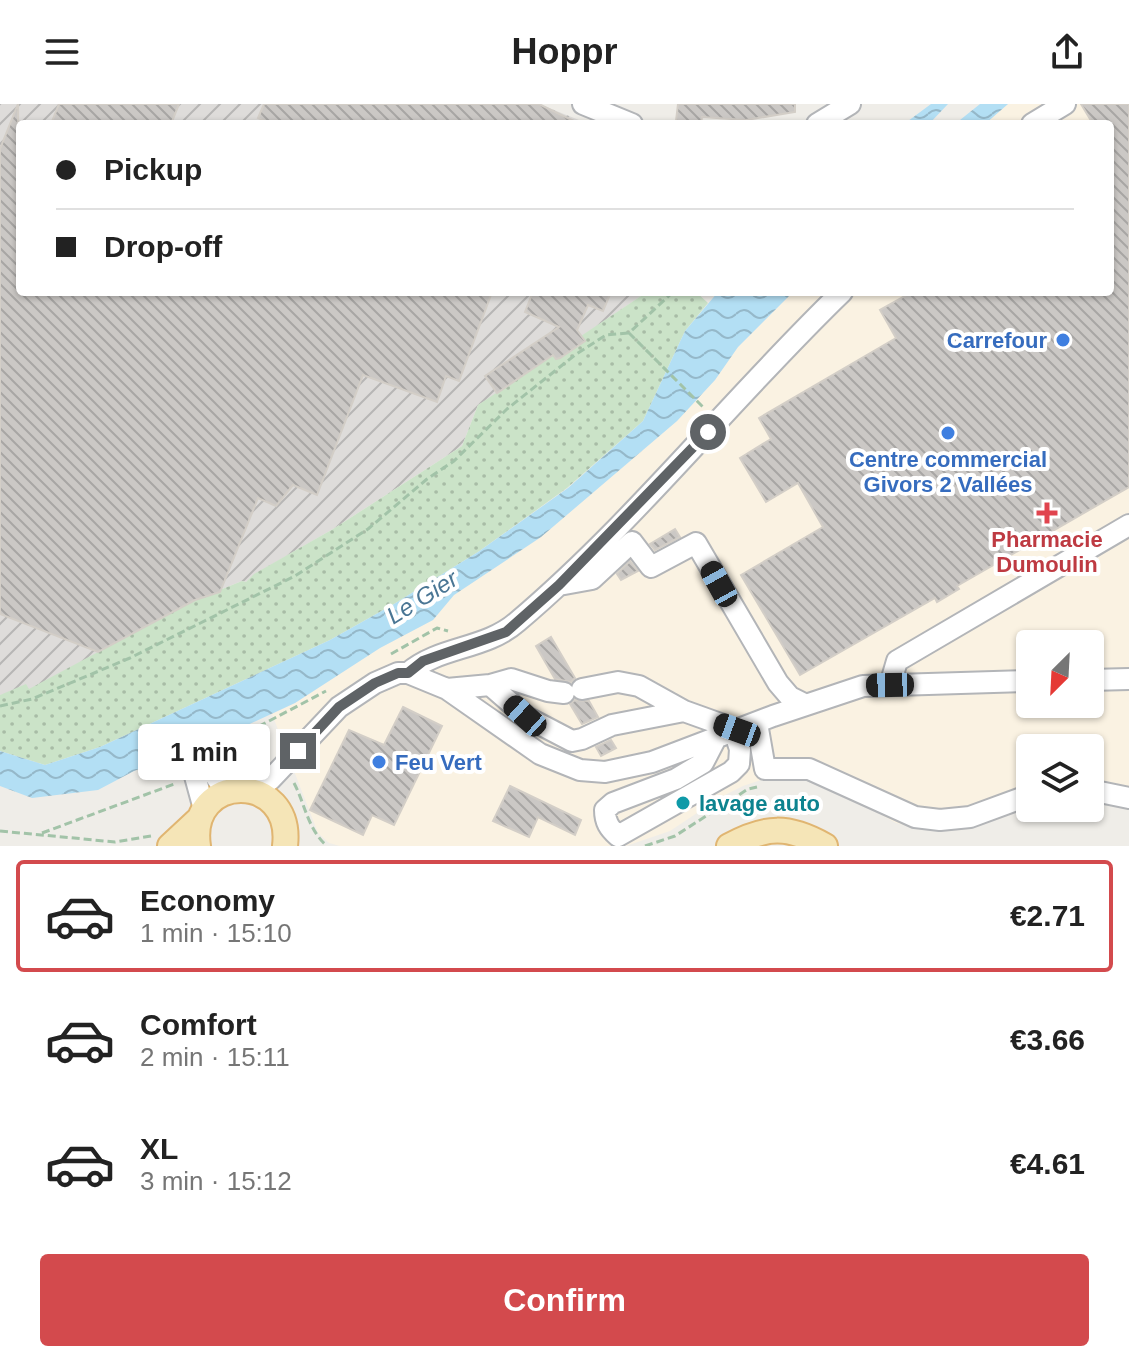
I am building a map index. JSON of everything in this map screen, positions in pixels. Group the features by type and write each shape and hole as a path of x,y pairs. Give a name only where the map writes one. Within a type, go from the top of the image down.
{"main road":[{"path":"170,846 214,799 240,789 254,791 277,807 289,841"},
{"path":"198,846 196,830 201,814"},
{"path":"729,846 754,832 775,831 793,831 821,845"}],"street":[{"path":"583,104 622,120"},
{"path":"824,120 850,104"},
{"path":"1039,120 1065,104"},
{"path":"254,791 271,779 339,707 389,676 408,673 423,661 506,632 559,585 838,296"},
{"path":"890,685 897,661 1129,525"},
{"path":"559,585 592,579 632,542 651,567 696,543 778,683 790,697 806,705"},
{"path":"408,673 447,689 540,754 580,770 605,772 652,762 863,686 1016,681"},
{"path":"447,689 490,685 511,679 548,691 573,691 618,682 639,686 729,733 740,749 739,764 731,772 618,836 610,830 605,810 613,803 676,779 703,763 729,733"},
{"path":"1104,680 1129,679"},
{"path":"490,685 532,721 572,741 612,725 684,711"},
{"path":"757,723 765,769 809,769 915,817 940,820 970,817 1016,800"},
{"path":"201,814 195,776 196,760 210,768 226,792"},
{"path":"1104,793 1129,798"}],"path":[{"path":"0,706 32,699 130,658 295,576 368,529 427,479 454,461 507,409 575,355 606,335 629,333 669,296"},
{"path":"629,333 699,402"},
{"path":"38,835 195,776"},
{"path":"645,846 675,836 748,789 761,787"}],"shaded area":[{"path":"0,104 539,104 579,120 16,120 16,296 641,296 582,336 585,341 560,358 478,405 462,446 333,529 246,582 195,600 29,690 0,695"},
{"path":"1008,104 1129,104 1129,806 1104,802 1104,734 1016,734 1016,809 947,831 896,823 837,790 813,781 786,777 767,778 743,786 670,831 626,846 340,846 329,843 318,833 272,714 295,703 380,648 433,620 454,595 541,537 677,421 715,380 738,347 789,296 1114,296 1114,120 990,120"}],"green space":[{"path":"641,296 700,296 708,303 685,331 643,421 567,488 478,552 330,640 100,747 45,765 0,751 0,695 26,684 29,689 195,600 246,582 254,574 333,529 462,446 478,405 553,355 561,358 585,341 581,336"}],"water":[{"path":"931,104 948,104 933,120 909,120"},
{"path":"980,104 1008,104 990,120 960,120"},
{"name":"Le Gier","path":"715,296 789,296 738,347 715,380 677,421 541,537 454,595 433,620 380,648 295,703 215,740 134,771 98,790 32,798 0,786 0,751 45,765 100,747 330,640 478,552 568,488 643,421 685,331"}],"building":[{"path":"18,104 16,296 491,296 459,381 446,376 437,402 363,375 317,495 293,485 276,506 258,498 220,592 195,600 98,652 0,614 0,149"},
{"path":"59,104 179,104 173,120 53,120"},
{"path":"264,104 539,104 572,120 263,120 258,118"},
{"path":"678,104 795,104 795,112 746,120 702,117 702,120 676,120"},
{"name":"Centre commercial Givors 2 Vallées","path":"1081,104 1129,104 1129,487 957,586 959,589 937,602 935,598 800,675 741,575 823,527 798,483 766,502 740,458 771,439 759,418 896,338 880,310 905,296 1114,296 1114,120 1091,120"},
{"path":"531,296 609,296 603,311 588,305 577,330 585,341 560,358 556,359 553,355 497,393 485,376 559,327 525,312"},
{"path":"675,529 680,537 655,550 650,544"},
{"path":"630,561 638,571 621,580 617,574"},
{"path":"551,637 575,678 571,682 555,679 536,646"},
{"path":"575,700 589,701 598,717 582,724 570,704"},
{"name":"Feu Vert","path":"403,707 442,726 394,825 372,815 363,835 310,810 349,730 384,745"},
{"path":"611,740 616,748 601,756 596,747"},
{"path":"510,786 581,820 575,835 538,817 529,837 493,821"}],"place":[{"name":"Carrefour","path":"1063,340"},
{"name":"Centre commercial Givors 2 Vallées","path":"948,433"},
{"name":"Pharmacie Dumoulin","path":"1047,513"},
{"name":"Feu Vert","path":"379,762"},
{"name":"lavage auto","path":"683,803"}],"route":[{"path":"298,751 332,713 375,683 398,673 408,673 423,661 506,632 559,585 708,432"}]}
